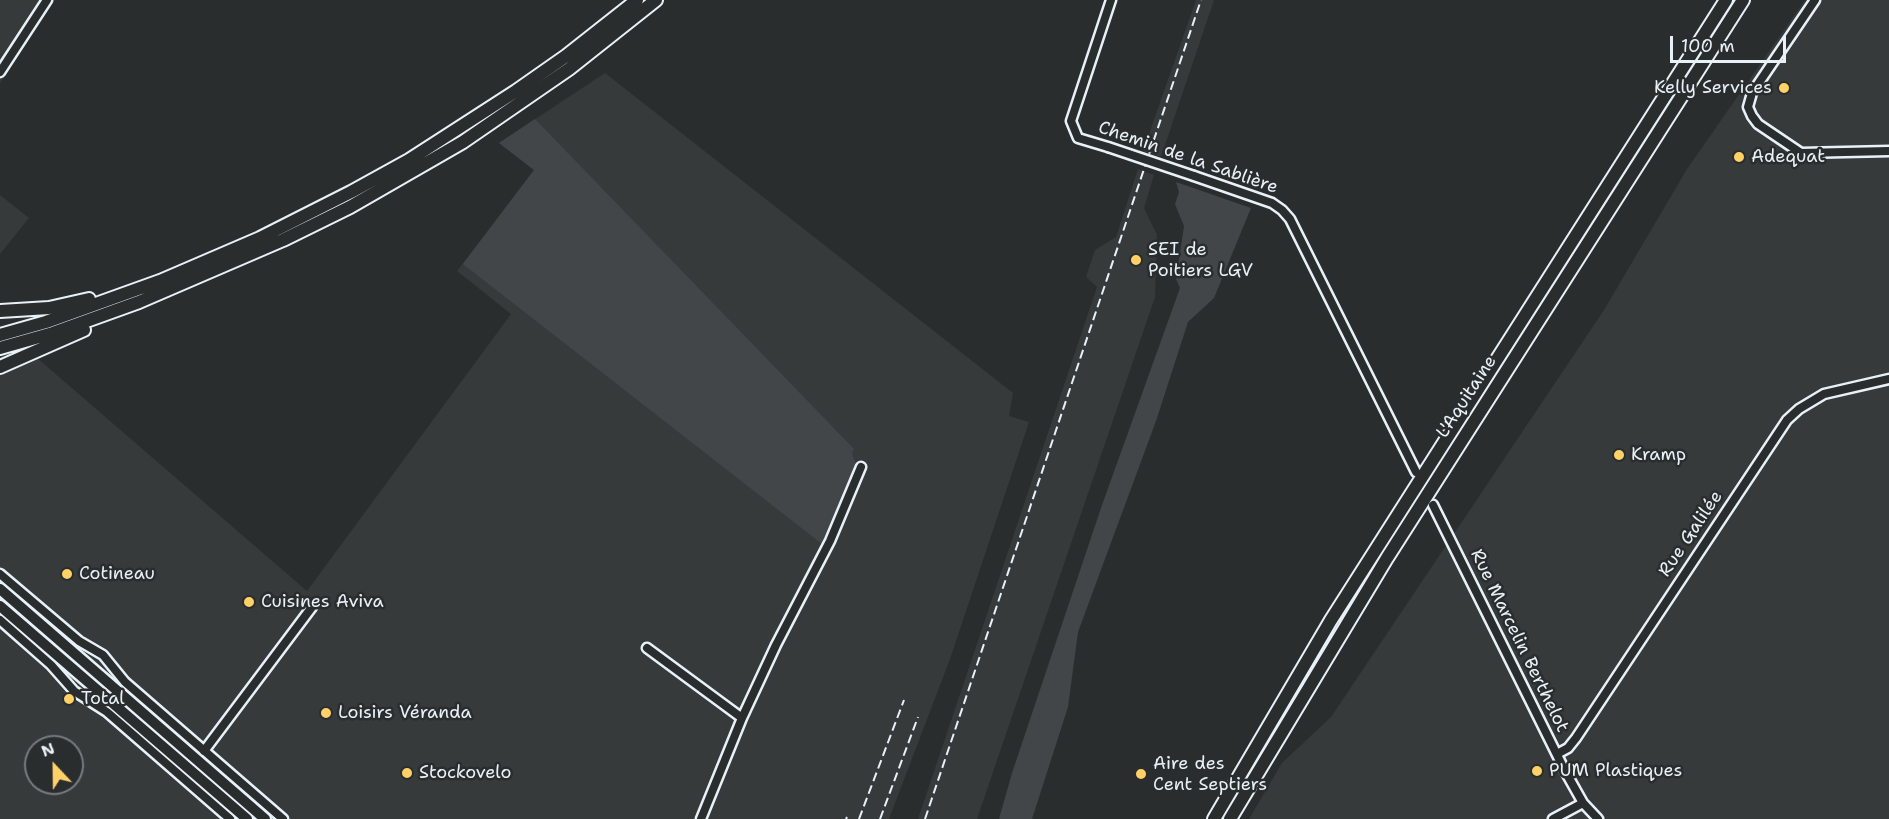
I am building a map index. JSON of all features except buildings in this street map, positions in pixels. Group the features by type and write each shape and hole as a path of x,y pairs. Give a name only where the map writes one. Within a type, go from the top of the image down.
{"highway":[{"path":"0,336 160,281 260,238 351,192 408,160 524,85 637,0"},
{"path":"0,348 53,333 139,302 350,207 463,142 569,69 656,0"},
{"name":"L'Aquitaine","path":"1214,819 1331,620 1726,0"},
{"name":"L'Aquitaine","path":"1230,819 1387,558 1743,0"},
{"path":"0,311 49,308 79,302 149,280 160,281"},
{"path":"0,367 133,309 139,302"}],"main road":[{"path":"0,589 265,819"},
{"path":"0,606 247,819"}],"street":[{"path":"0,72 46,0"},
{"name":"Chemin de la Sablière","path":"1111,0 1071,121 1078,138 1272,203 1282,210 1290,219 1416,472"},
{"path":"1815,0 1752,93 1748,107 1752,116 1758,124 1801,153 1889,151"},
{"path":"0,54 8,61"},
{"name":"Rue Galilée","path":"1557,754 1568,748 1576,738 1787,420 1799,409 1824,394 1889,379"},
{"path":"701,819 742,718 776,645 830,541 861,467"},
{"name":"Rue Marcelin Berthelot","path":"1433,505 1557,754 1583,803 1598,819"},
{"path":"0,574 79,641 103,655 125,682 283,819"},
{"path":"204,751 312,607"},
{"path":"0,620 51,664 74,691 107,712 230,819"},
{"path":"647,648 742,718"},
{"path":"1553,819 1583,803"}],"shaded area":[{"path":"0,0 55,0 0,83"},
{"path":"1196,0 1214,0 1161,157 1143,151"},
{"path":"1805,0 1889,0 1889,819 1249,819 1282,763 1331,717 1604,310 1687,169"},
{"path":"605,73 1013,393 1009,416 1029,422 950,659 889,819 0,819 0,326 307,591 511,314 457,271 534,170 499,143"},
{"path":"535,119 854,449 852,453 856,464 822,544 463,264 534,170 499,143"},
{"path":"1138,169 1154,175 1144,208 1157,235 1155,297 977,819 918,819 1097,287 1086,277 1095,250 1116,237"},
{"path":"1176,182 1251,208 1214,298 1188,322 1156,421 1078,632 1068,707 1032,819 999,819 1012,773 1102,505 1180,288 1176,279 1184,226 1175,204 1179,192"},
{"path":"0,195 29,218 0,254"}],"railway":[{"path":"925,819 1201,0"},
{"path":"859,819 904,700"},
{"path":"880,819 918,717"}],"place":[{"name":"Kelly Services","path":"1784,88"},
{"name":"Adequat","path":"1739,157"},
{"name":"SEI de Poitiers LGV","path":"1136,260"},
{"name":"Kramp","path":"1619,455"},
{"name":"Cotineau","path":"67,574"},
{"name":"Cuisines Aviva","path":"249,602"},
{"name":"Total","path":"69,699"},
{"name":"Loisirs Véranda","path":"326,713"},
{"name":"PUM Plastiques","path":"1537,771"},
{"name":"Stockovelo","path":"407,773"},
{"name":"Aire des Cent Septiers","path":"1141,774"}]}
